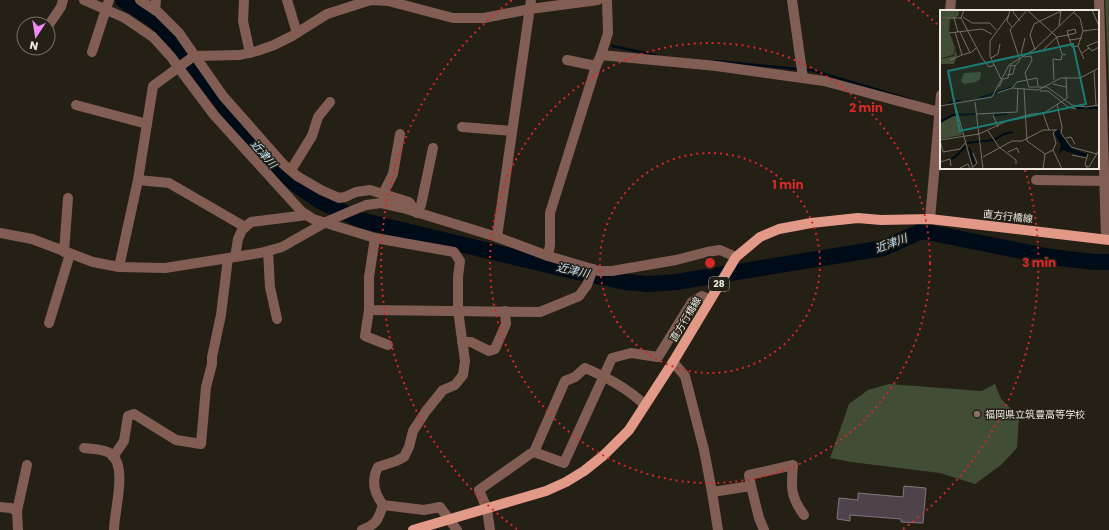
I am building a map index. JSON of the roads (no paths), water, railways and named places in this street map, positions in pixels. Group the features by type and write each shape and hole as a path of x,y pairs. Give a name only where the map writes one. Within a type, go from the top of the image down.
{"main road":[{"name":"直方行橋線","path":"413,530 546,491 566,482 604,456 629,430 673,362 736,257 760,237 779,229 811,223 858,218 881,220 930,219 1108,240"}],"street":[{"path":"55,16 61,7 63,0"},
{"path":"84,0 108,5 153,37 180,66 214,115 302,212 313,218 375,238 454,252 460,261 458,277 458,310 466,361 463,374 455,384 443,390 426,412 413,431 409,447 404,457 396,462 378,467 375,473 374,482 376,496 383,505 424,510 440,507 457,530"},
{"path":"140,0 156,5 179,33 223,96 283,164 297,176 338,198 345,197 356,192 370,190 409,202 417,212"},
{"path":"244,0 243,21 250,53"},
{"path":"287,0 297,33"},
{"path":"119,266 138,180 153,86 194,56 240,55 250,53 274,45 297,33 327,14 371,0 388,1 453,18 484,18 531,4 598,0"},
{"path":"548,256 550,245 550,213 608,32 607,0"},
{"path":"792,0 802,78"},
{"path":"950,10 951,0"},
{"path":"1099,0 1108,240"},
{"path":"497,237 531,4"},
{"path":"92,52 108,5"},
{"path":"601,56 716,66 824,81 939,112"},
{"path":"567,60 596,66"},
{"path":"291,170 312,136 318,117 330,102"},
{"path":"930,219 940,104"},
{"path":"76,105 147,124"},
{"path":"462,127 512,131"},
{"path":"383,194 393,174 400,134"},
{"path":"417,212 421,205 433,148"},
{"path":"138,180 169,183 245,227"},
{"path":"1036,180 1105,181"},
{"path":"49,323 67,253 68,198"},
{"path":"0,233 32,239 93,262 119,266 165,268 260,254 282,247 326,222 366,204 381,203 417,212 497,237 548,256 599,271 676,260 720,250 736,257"},
{"path":"113,457 124,441 128,416 134,414 176,440 202,444 206,387 212,364 212,357 232,258 242,230 251,222 307,215"},
{"path":"375,238 369,277 370,310 365,336 388,345"},
{"path":"268,251 270,287 277,319"},
{"path":"370,310 540,312 579,296 587,285 593,269"},
{"path":"534,452 564,463 612,358 631,353 658,358 692,302 702,296 710,300"},
{"path":"462,342 471,342 489,351 495,349 506,324 505,311"},
{"path":"673,362 685,376 704,450 718,530"},
{"path":"490,530 487,509 479,490 534,452 565,381 575,377 585,368 604,376 625,388 645,405"},
{"path":"84,448 112,454 118,464 120,475 114,530"},
{"path":"18,530 17,511 27,465"},
{"path":"764,530 759,518 749,475 794,465 791,486 796,504 804,515"},
{"path":"712,492 751,486"},
{"path":"362,530 371,526 378,520 383,505"},
{"path":"0,507 11,508 17,511"}],"waterway":[{"name":"近津川","path":"123,0 154,20 177,43 234,119 279,172 318,200 360,220 573,271 625,282 648,284 676,282 884,248 922,231 1051,257 1094,262 1109,262"},
{"path":"612,46 655,55"},
{"path":"714,61 798,69"},
{"path":"805,70 811,70 912,100"}],"place":[{"name":"福岡県立筑豊高等学校","path":"977,414"}]}
